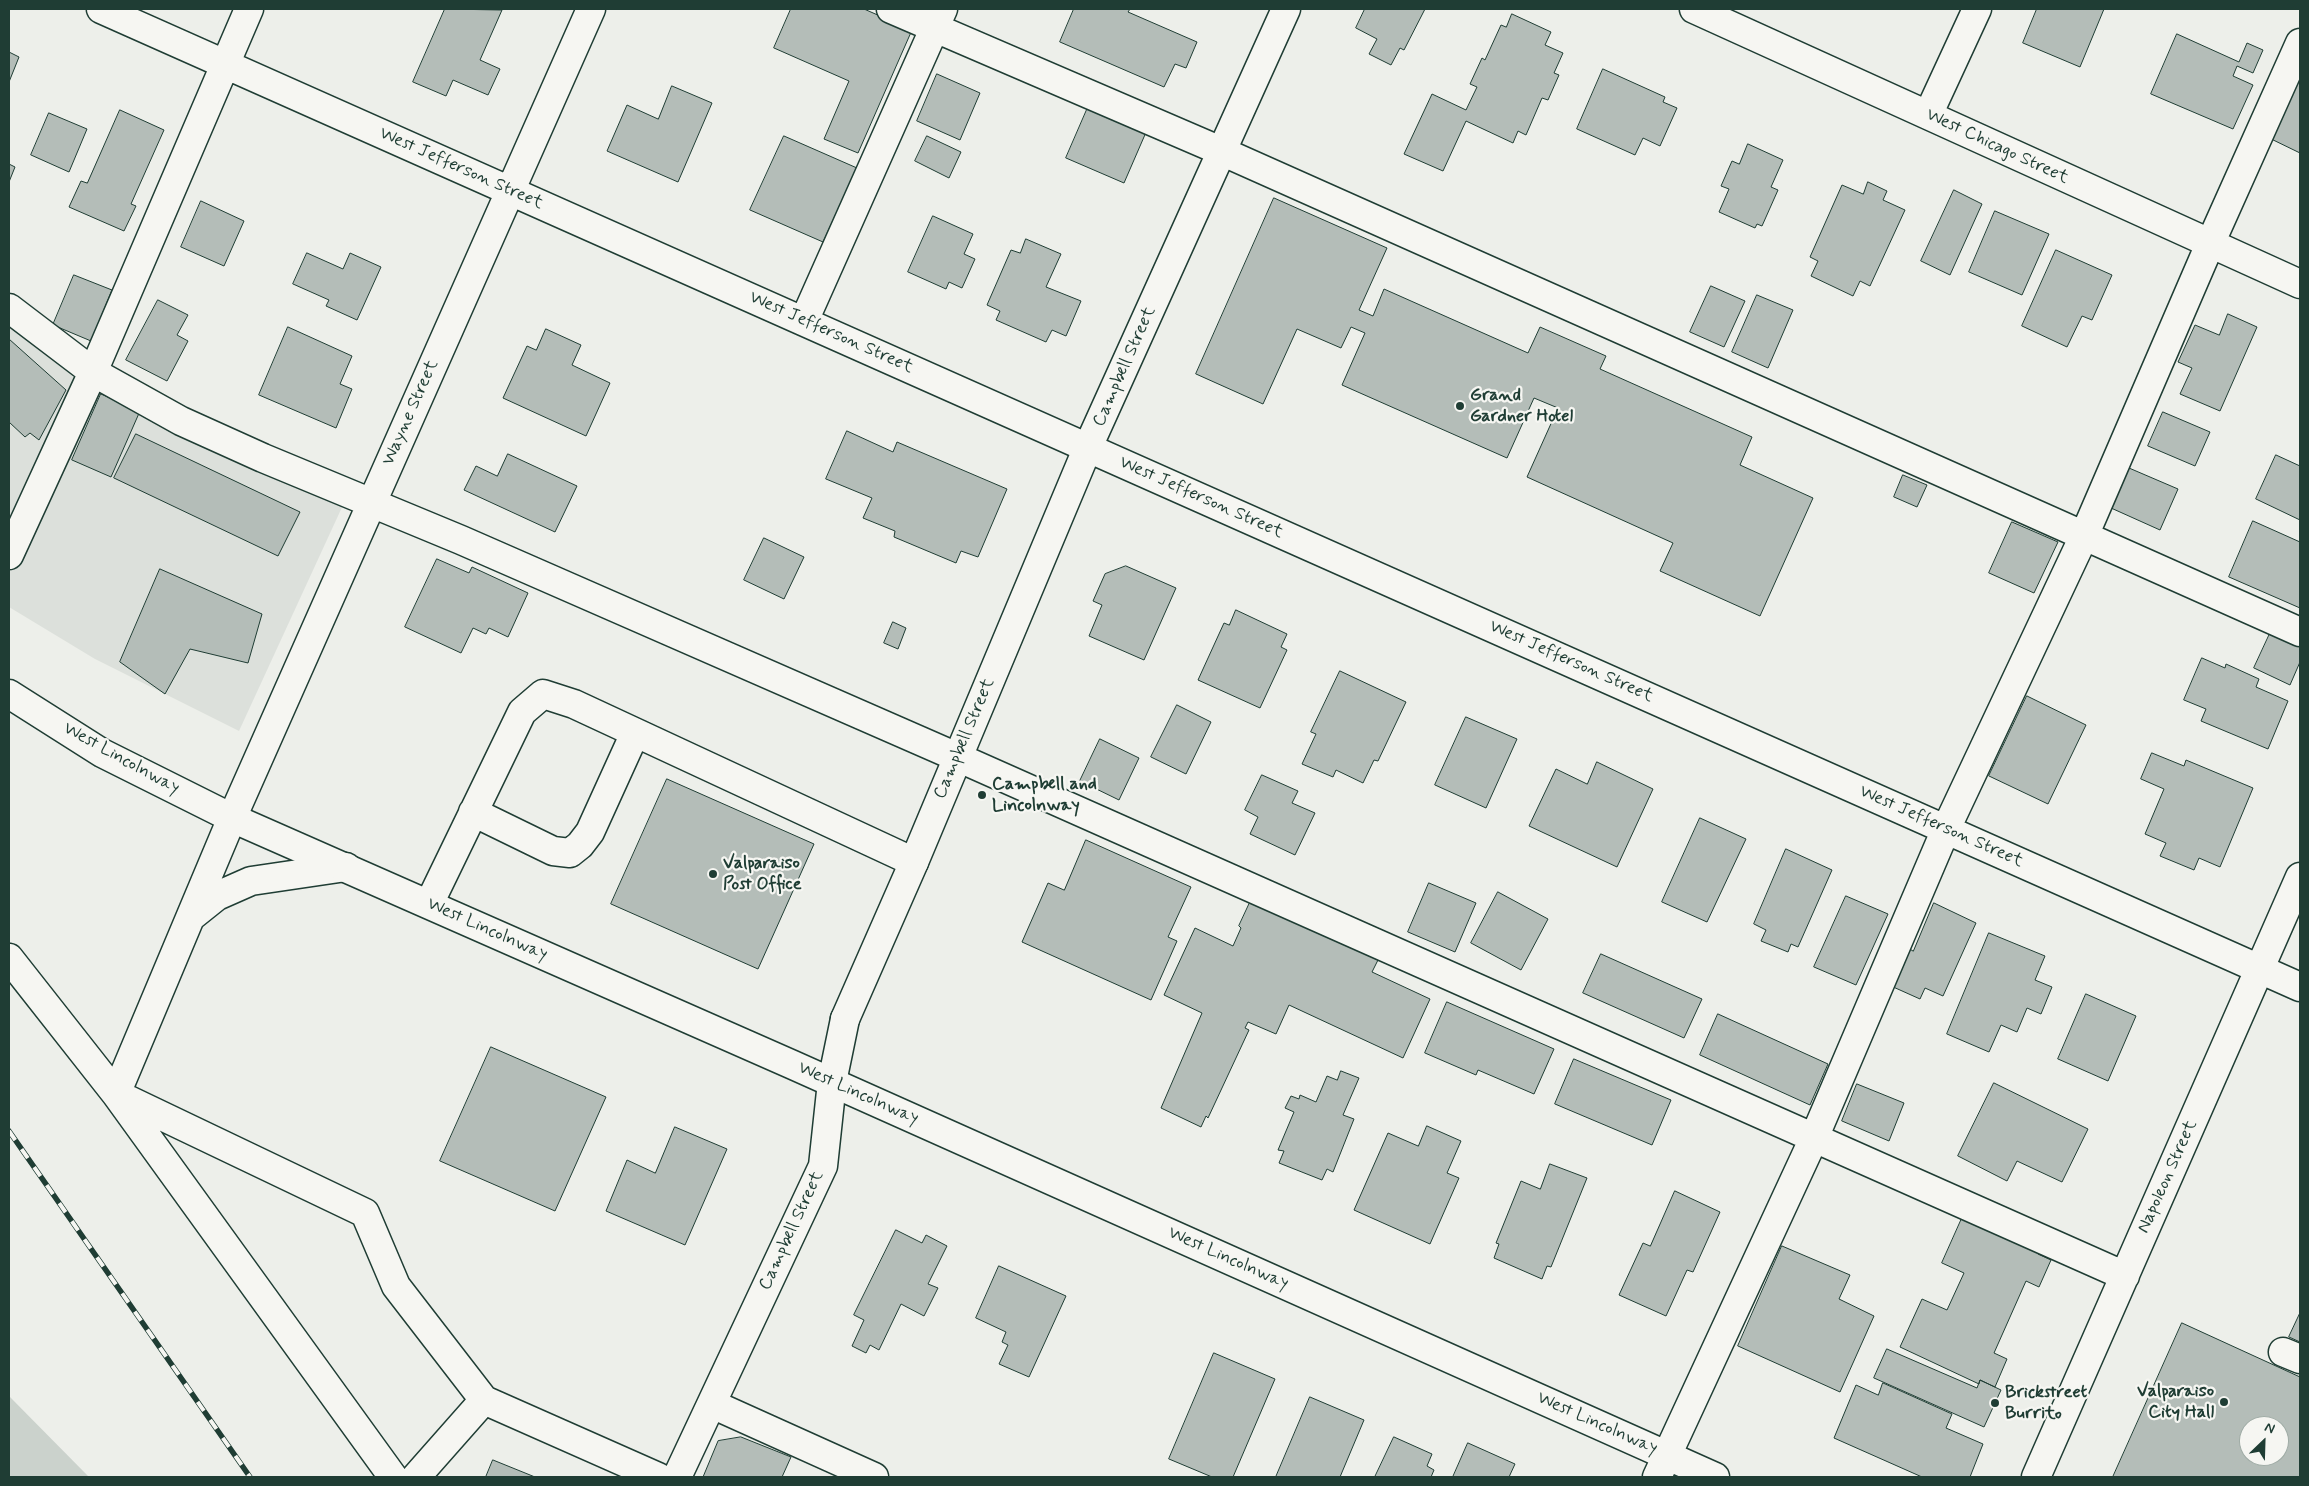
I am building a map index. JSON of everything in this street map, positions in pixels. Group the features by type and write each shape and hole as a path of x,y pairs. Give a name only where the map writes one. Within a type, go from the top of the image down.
{"street":[{"name":"West Jefferson Street","path":"101,9 2300,987"},
{"path":"9,555 93,372 224,63 249,9"},
{"name":"Wayne Street","path":"116,1094 232,818 591,9"},
{"path":"891,9 939,18 1222,151 2300,632"},
{"name":"Campbell Street","path":"677,1477 823,1166 832,1082 845,1019 914,862 1088,447 1286,9"},
{"name":"West Chicago Street","path":"1694,9 2300,284"},
{"path":"1928,115 1977,9"},
{"path":"804,321 939,18"},
{"path":"1662,1466 1814,1138 1946,830 2084,536 2210,244 2300,44"},
{"path":"9,308 93,372 181,421 263,458 461,540 957,757 2125,1276"},
{"name":"West Lincolnway","path":"9,694 102,753 232,818 832,1082 1662,1466 1715,1477"},
{"path":"429,904 522,712 543,694 574,704 914,862"},
{"path":"473,812 554,851 570,853 580,845 590,832 635,732"},
{"path":"190,917 217,896 251,881 346,867"},
{"name":"Napoleon Street","path":"2036,1477 2300,877"},
{"path":"9,958 116,1094 392,1477"},
{"path":"116,1094 365,1213 396,1286 484,1400 658,1477"},
{"path":"416,1477 484,1400"},
{"path":"712,1404 874,1477"}],"shaded area":[{"path":"9,325 343,505 239,731 95,659 9,607"},
{"path":"9,1396 89,1477 9,1477"}],"building":[{"path":"445,9 502,10 480,60 500,69 488,95 453,80 446,96 413,82"},
{"path":"791,9 864,9 912,30 858,153 824,139 849,81 774,48"},
{"path":"1074,9 1130,9 1128,12 1197,42 1186,68 1175,64 1164,87 1060,42"},
{"path":"1365,9 1425,9 1404,50 1400,48 1391,65 1369,54 1377,39 1356,28"},
{"path":"2037,9 2104,9 2080,67 2023,43"},
{"path":"1512,14 1551,32 1545,45 1563,53 1554,73 1559,75 1548,100 1542,98 1526,135 1518,131 1513,143 1466,121 1443,171 1404,154 1432,94 1466,110 1477,87 1470,84 1482,58 1485,60 1501,25 1506,27"},
{"path":"2177,34 2239,62 2247,43 2263,50 2253,73 2237,66 2233,76 2253,85 2233,129 2151,94"},
{"path":"9,52 19,57 9,82"},
{"path":"2300,61 2300,153 2265,136"},
{"path":"1603,69 1665,97 1663,102 1677,108 1660,146 1643,138 1635,155 1577,129"},
{"path":"937,74 980,93 960,140 917,121"},
{"path":"672,86 712,103 678,182 607,151 627,105 658,119"},
{"path":"1089,105 1147,130 1124,183 1066,158"},
{"path":"120,110 164,130 131,204 136,206 124,231 69,207 81,181 87,183"},
{"path":"49,113 87,129 69,172 31,155"},
{"path":"784,136 857,168 823,242 750,210"},
{"path":"927,136 961,152 949,178 915,161"},
{"path":"1748,144 1783,160 1771,187 1778,190 1762,226 1757,224 1755,228 1719,212 1729,189 1721,186 1732,161 1739,164"},
{"path":"9,164 15,167 9,182"},
{"path":"1868,182 1887,191 1883,200 1905,210 1870,286 1860,281 1853,296 1811,276 1818,261 1810,257 1842,185 1863,194"},
{"path":"1954,190 1982,204 1950,275 1921,261"},
{"name":"Grand Gardner Hotel","path":"1274,198 1387,248 1359,310 1373,316 1384,289 1528,353 1540,327 1606,356 1600,369 1752,437 1740,465 1813,498 1760,616 1660,571 1673,543 1527,477 1558,408 1534,398 1507,458 1342,385 1365,333 1351,327 1341,348 1297,329 1263,404 1196,374"},
{"path":"201,201 244,221 224,266 181,247"},
{"path":"1995,211 2049,234 2022,295 1969,272"},
{"path":"933,216 973,234 964,254 975,259 962,288 949,282 946,289 908,272"},
{"path":"1026,239 1061,254 1046,287 1081,301 1066,336 1052,330 1046,342 996,320 1000,311 987,305 1011,250 1020,253"},
{"path":"2056,250 2112,275 2092,320 2082,316 2067,347 2022,326"},
{"path":"307,253 343,269 350,253 381,267 357,320 326,306 329,300 293,284"},
{"path":"74,275 112,290 91,341 53,325"},
{"path":"1711,286 1745,301 1724,347 1690,332"},
{"path":"1757,295 1793,310 1768,368 1732,352"},
{"path":"158,300 188,315 177,335 188,341 167,381 126,360"},
{"path":"2228,314 2257,327 2220,411 2180,394 2192,368 2178,362 2195,325 2219,335"},
{"path":"288,327 352,356 340,384 352,389 336,428 259,395"},
{"path":"546,329 581,345 572,365 610,383 586,436 503,398 527,346 536,350"},
{"path":"9,339 66,390 39,440 30,433 25,437 9,422"},
{"path":"101,394 140,411 111,477 72,460"},
{"path":"2163,412 2210,432 2195,466 2148,446"},
{"path":"847,431 893,452 897,442 1007,489 978,557 961,551 956,563 894,537 895,531 863,518 872,498 826,479"},
{"path":"136,434 300,512 278,556 114,478"},
{"path":"508,454 577,486 555,532 464,490 476,466 497,476"},
{"path":"2276,455 2300,466 2300,520 2256,499"},
{"path":"2129,468 2178,489 2160,530 2111,508"},
{"path":"1903,475 1927,485 1917,507 1894,497"},
{"path":"2253,521 2300,542 2300,608 2229,577"},
{"path":"2012,522 2058,542 2034,593 1989,573"},
{"path":"764,538 804,557 784,599 744,580"},
{"path":"437,559 469,573 472,567 528,593 508,637 489,628 486,634 473,628 461,653 405,627"},
{"path":"1126,566 1176,588 1144,660 1089,636 1102,605 1093,601 1105,574"},
{"path":"160,569 262,614 248,663 190,649 165,694 120,662"},
{"path":"1236,610 1287,634 1281,647 1287,650 1260,708 1198,680 1224,623 1229,625"},
{"path":"893,622 906,628 898,649 884,643"},
{"path":"2273,627 2300,639 2300,662 2290,685 2254,668"},
{"path":"2202,658 2225,668 2226,664 2259,679 2256,687 2288,701 2268,749 2201,721 2206,709 2184,700"},
{"path":"1340,671 1406,702 1378,761 1374,760 1363,783 1336,770 1333,777 1302,764 1316,734 1311,732"},
{"path":"2027,696 2086,725 2048,804 1989,776"},
{"path":"1177,705 1211,722 1186,774 1151,757"},
{"path":"1466,717 1517,739 1486,808 1435,785"},
{"path":"1100,739 1139,758 1119,800 1080,781"},
{"path":"2152,753 2184,766 2186,760 2253,788 2220,867 2199,858 2194,870 2160,856 2166,843 2145,834 2164,789 2141,779"},
{"path":"1597,762 1653,789 1617,867 1529,826 1556,769 1587,784"},
{"path":"1262,775 1298,791 1292,803 1315,813 1295,855 1250,834 1258,817 1245,810"},
{"name":"Valparaiso Post Office","path":"667,779 814,844 758,969 611,904"},
{"path":"1700,818 1746,839 1707,922 1662,902"},
{"path":"1086,840 1191,887 1168,937 1177,941 1151,1000 1022,942 1048,883 1064,890"},
{"path":"1786,849 1832,870 1798,947 1791,944 1788,952 1761,941 1766,930 1754,924"},
{"path":"1429,883 1476,903 1455,952 1408,932"},
{"path":"1498,892 1548,919 1521,970 1471,943"},
{"path":"1253,896 1322,928 1320,933 1378,960 1372,972 1430,999 1403,1058 1289,1005 1276,1034 1248,1022 1245,1028 1249,1030 1208,1118 1206,1116 1201,1127 1161,1108 1202,1013 1164,995 1195,928 1233,946 1241,928 1239,926"},
{"path":"1846,896 1888,914 1856,985 1814,967"},
{"path":"1934,903 1976,923 1943,996 1925,988 1920,999 1891,986 1908,948 1913,951"},
{"path":"1989,933 2045,956 2035,980 2052,987 2041,1014 2027,1008 2017,1032 2001,1025 1989,1052 1947,1034"},
{"path":"1601,954 1702,999 1684,1038 1583,993"},
{"path":"2086,994 2136,1016 2108,1081 2058,1059"},
{"path":"1447,1002 1554,1049 1534,1094 1478,1070 1476,1075 1425,1053"},
{"path":"1718,1014 1828,1064 1810,1105 1700,1055"},
{"path":"491,1047 606,1097 555,1211 440,1161"},
{"path":"1574,1059 1671,1100 1652,1145 1555,1104"},
{"path":"1341,1071 1359,1078 1343,1115 1354,1119 1333,1172 1327,1169 1322,1180 1279,1163 1284,1151 1278,1150 1294,1112 1285,1108 1291,1096 1299,1099 1300,1095 1316,1102 1327,1076 1337,1080"},
{"path":"1994,1083 2088,1129 2062,1182 2017,1161 2007,1181 1958,1156"},
{"path":"1857,1084 1904,1103 1889,1141 1842,1121"},
{"path":"1427,1126 1461,1141 1447,1173 1459,1178 1430,1244 1354,1210 1388,1133 1418,1146"},
{"path":"675,1127 727,1149 685,1245 606,1211 627,1160 655,1173"},
{"path":"1550,1164 1587,1178 1551,1267 1547,1266 1542,1279 1494,1258 1499,1244 1496,1243 1521,1181 1540,1189"},
{"path":"1675,1191 1720,1212 1693,1272 1687,1270 1666,1316 1619,1295 1643,1243 1650,1246"},
{"path":"1963,1216 2040,1251 2038,1254 2051,1260 2039,1287 2026,1281 1994,1353 2007,1359 1995,1387 1980,1380 1979,1384 1900,1347 1922,1299 1947,1310 1964,1273 1942,1263"},
{"path":"896,1230 922,1243 926,1235 947,1246 928,1284 938,1288 924,1316 901,1304 879,1350 870,1345 866,1353 852,1346 864,1320 854,1315"},
{"path":"1782,1246 1850,1275 1839,1299 1874,1316 1840,1392 1738,1346"},
{"path":"999,1266 1066,1296 1029,1377 999,1364 1008,1345 1002,1342 1006,1332 976,1318"},
{"path":"2300,1313 2300,1342 2289,1337"},
{"name":"Valparaiso City Hall","path":"2182,1323 2300,1377 2300,1477 2113,1477"},
{"path":"1887,1349 1977,1388 1980,1380 2001,1390 1984,1427 1874,1378"},
{"path":"1214,1353 1275,1379 1233,1477 1212,1477 1169,1459"},
{"path":"1883,1383 1952,1414 1946,1428 1983,1444 1970,1477 1922,1477 1834,1438 1856,1385 1878,1395"},
{"path":"1310,1397 1364,1420 1340,1477 1276,1477"},
{"path":"741,1437 791,1457 782,1477 703,1477 718,1441"},
{"path":"1394,1437 1432,1454 1427,1466 1434,1470 1431,1477 1375,1477"},
{"path":"1468,1443 1515,1464 1509,1477 1453,1477"},
{"path":"493,1460 535,1477 486,1477"}],"railway":[{"path":"9,1131 250,1477"}],"place":[{"name":"Grand Gardner Hotel","path":"1460,406"},
{"name":"Campbell and Lincolnway","path":"982,795"},
{"name":"Valparaiso Post Office","path":"713,874"},
{"name":"Valparaiso City Hall","path":"2224,1402"},
{"name":"Brickstreet Burrito","path":"1995,1403"}]}
